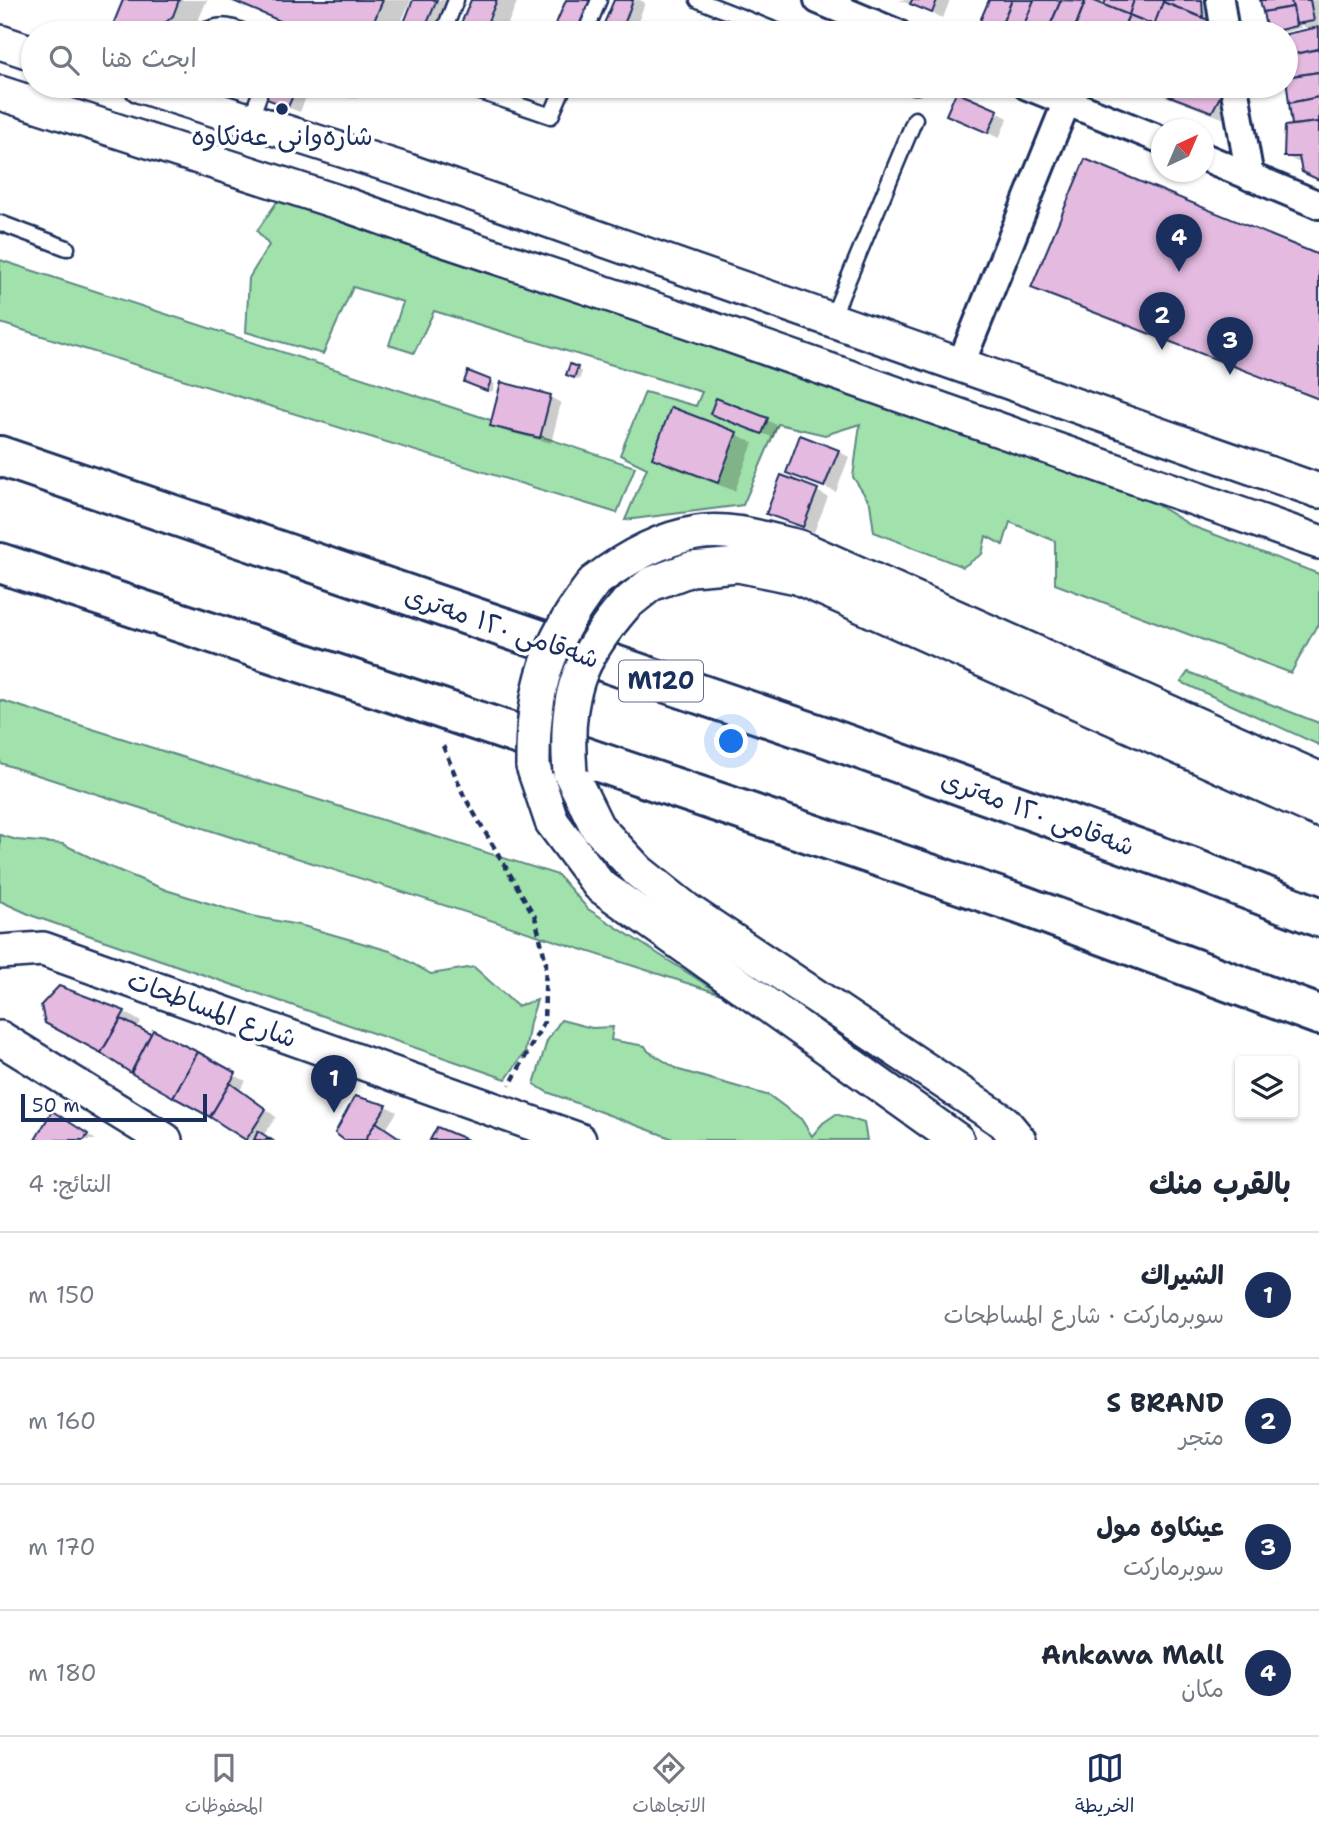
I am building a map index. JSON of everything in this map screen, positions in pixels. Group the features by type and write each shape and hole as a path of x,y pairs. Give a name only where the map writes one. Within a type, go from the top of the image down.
{"highway":[{"name":"شەقامی ١٢٠ مەتری","path":"0,456 823,736 1192,868 1319,917"},
{"path":"0,562 1019,904 1319,1015"}],"street":[{"path":"818,0 868,21"},
{"path":"1220,0 1223,21"},
{"path":"0,42 21,49"},
{"path":"208,98 255,108 408,171 1319,491"},
{"path":"1057,98 1151,136"},
{"path":"1236,98 1250,177"},
{"path":"2,100 390,220 688,321 1319,542"},
{"path":"960,366 1067,102"},
{"path":"1214,162 1319,205"},
{"path":"390,220 408,171"},
{"path":"957,1140 599,885 552,822 533,766 532,726 539,686 547,661 570,614 594,582 646,549 698,532 744,534 799,547 1319,779"},
{"path":"1019,1140 1004,1122 687,910 638,871 597,827 570,772 567,735 583,663 602,632 626,604 652,584 691,569 738,565 797,576 1319,810"},
{"name":"شارع المساطحات","path":"0,952 43,949 579,1140"},
{"path":"0,1038 165,1140"}],"lane":[{"path":"448,21 456,0"},
{"path":"590,21 599,0"},
{"path":"698,0 751,21"},
{"path":"498,98 551,116 559,98"},
{"path":"832,318 915,119"},
{"path":"0,223 67,248"}],"path":[{"path":"443,746 464,796 536,917 546,963 544,1022 497,1111"}],"green space":[{"path":"279,199 1134,491 1192,526 1319,574 1319,626 1317,625 1291,673 1055,584 1055,541 1010,522 1003,545 986,536 982,554 963,567 874,532 870,503 853,477 860,424 825,435 778,424 743,505 625,520 647,468 620,455 645,392 696,406 702,392 434,311 414,353 389,345 403,302 353,287 323,354 246,332 249,278 269,245 257,231"},
{"path":"0,260 635,467 617,513 0,323"},
{"path":"1188,672 1319,723 1319,745 1181,682"},
{"path":"0,700 558,875 588,909 721,994 0,763"},
{"path":"0,835 17,840 63,844 166,890 247,915 303,926 390,951 431,974 474,967 517,1006 537,1000 525,1052 506,1079 33,916 0,901"},
{"path":"561,1020 592,1028 613,1027 611,1040 645,1046 648,1051 679,1070 770,1096 801,1119 812,1136 823,1123 836,1114 864,1123 867,1140 676,1140 547,1092 534,1084 547,1041"}],"building":[{"path":"123,0 179,0 173,16 167,21 114,21"},
{"path":"231,0 383,0 374,21 280,21"},
{"path":"413,0 437,0 428,21 405,21"},
{"path":"471,0 497,0 488,21 462,21"},
{"path":"566,0 590,0 582,21 557,21"},
{"path":"614,0 633,0 625,21 605,21"},
{"path":"912,0 937,0 932,13 910,4"},
{"path":"989,0 1012,0 1003,21 980,21"},
{"path":"1012,0 1034,0 1026,21 1003,21"},
{"path":"1034,0 1061,0 1052,21 1026,21"},
{"path":"1061,0 1085,1 1078,21 1052,21"},
{"path":"1086,0 1129,15 1126,21 1078,21"},
{"path":"1106,0 1134,0 1129,15 1104,5"},
{"path":"1134,0 1164,0 1156,21 1144,21 1129,15"},
{"path":"1202,0 1203,18 1163,2"},
{"path":"1260,0 1291,0 1293,7 1263,12"},
{"path":"1291,0 1310,0 1314,21 1298,24"},
{"path":"1163,2 1211,21 1156,21"},
{"path":"1293,7 1295,21 1265,21 1263,12"},
{"path":"1129,15 1144,21 1126,21"},
{"path":"1319,27 1319,49 1298,53 1298,31"},
{"path":"1319,49 1319,72 1298,75 1298,53"},
{"path":"1319,72 1319,97 1289,103 1288,98 1298,98 1298,75"},
{"path":"1319,97 1319,122 1292,125 1289,103"},
{"path":"264,98 292,98 288,107"},
{"path":"953,98 970,98 998,110 988,133 946,115"},
{"path":"1175,98 1219,98 1212,112"},
{"path":"1319,122 1319,180 1302,172 1299,157 1284,157 1285,126"},
{"path":"1085,159 1319,255 1319,399 1031,288"},
{"path":"570,364 578,367 574,378 566,375"},
{"path":"468,371 491,380 487,391 464,382"},
{"path":"501,382 551,395 540,438 490,426"},
{"path":"716,398 768,418 762,434 710,414"},
{"path":"671,407 737,432 718,483 652,458"},
{"path":"800,435 839,450 824,487 786,473"},
{"path":"781,475 818,489 803,527 766,514"},
{"path":"59,986 125,1011 101,1053 45,1023 41,1005"},
{"path":"121,1019 151,1034 131,1073 101,1053"},
{"path":"153,1030 198,1052 173,1097 131,1073"},
{"path":"198,1052 236,1073 210,1117 173,1097"},
{"path":"230,1083 266,1109 246,1140 210,1117"},
{"path":"355,1096 387,1105 365,1140 344,1140 335,1133"},
{"path":"52,1111 88,1134 84,1140 35,1140"},
{"path":"376,1122 401,1139 365,1140"},
{"path":"437,1127 468,1140 430,1140"},
{"path":"258,1131 272,1140 254,1140"}],"place":[{"name":"شارەوانی عەنکاوە","path":"282,109"},
{"name":"Ankawa Mall","path":"1179,272"},
{"name":"S BRAND","path":"1162,350"},
{"name":"عينكاوه مول","path":"1230,375"},
{"name":"الشيراك","path":"334,1113"}]}
